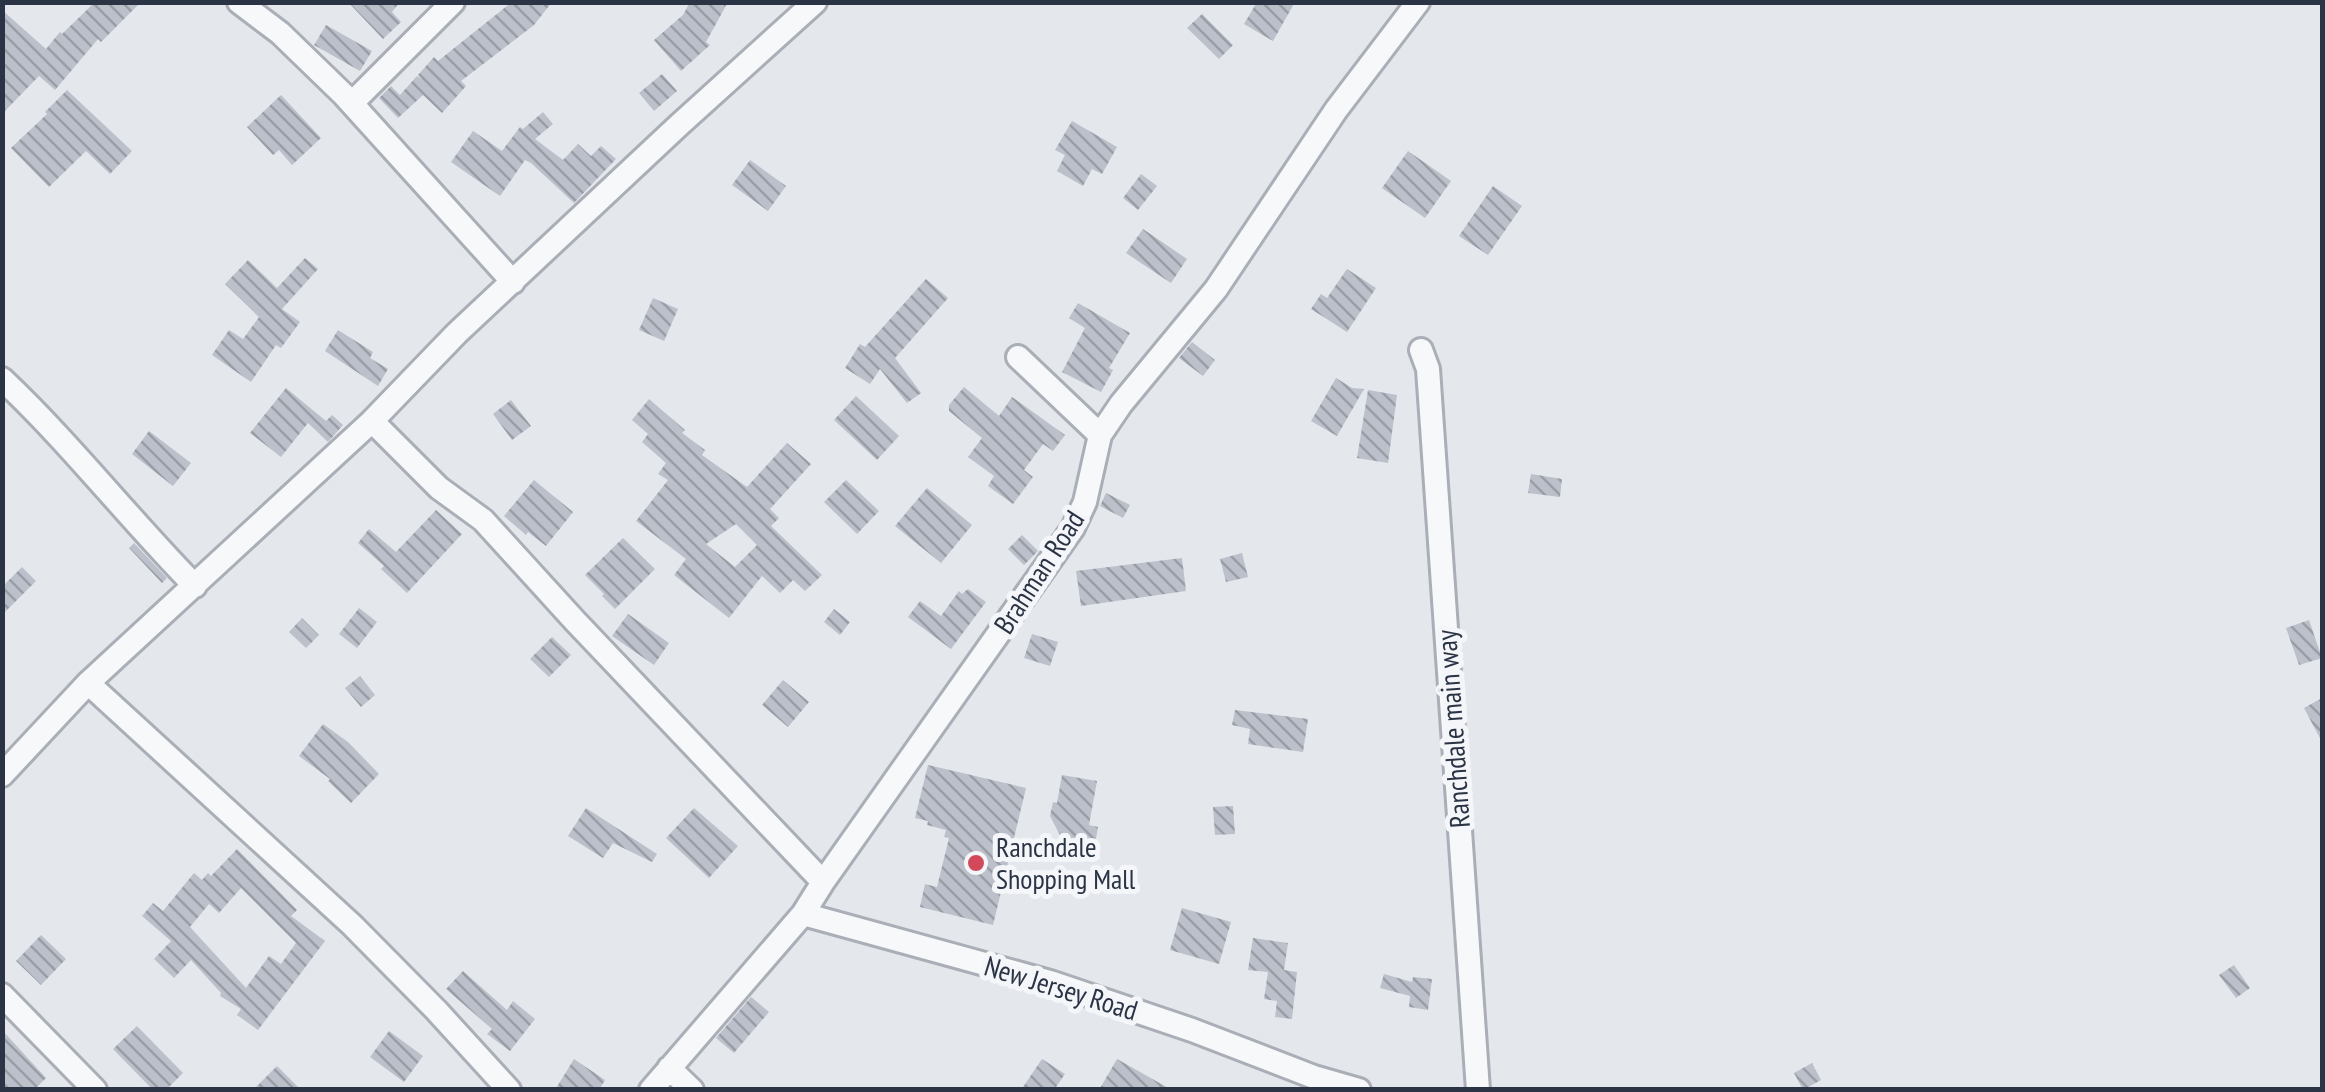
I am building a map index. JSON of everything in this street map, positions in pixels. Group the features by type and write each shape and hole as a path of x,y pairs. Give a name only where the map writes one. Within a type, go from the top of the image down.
{"street":[{"path":"239,2 280,33 352,103 513,282"},
{"path":"352,103 453,2"},
{"path":"2,776 88,683 372,421 457,333 680,124 815,2"},
{"name":"Brahman Road","path":"651,1090 803,914 1073,528 1085,502 1100,435 1216,289 1336,110 1418,2"},
{"path":"1018,357 1100,435"},
{"name":"Ranchdale main way","path":"1424,359 1478,1090"},
{"path":"2,379 49,424 147,538 195,586"},
{"path":"372,421 439,488 483,520 823,882"},
{"path":"88,683 352,925 510,1090"},
{"name":"New Jersey Road","path":"803,914 1050,982 1192,1030 1309,1083 1359,1090"},
{"path":"2,994 95,1090"},
{"path":"669,1068 692,1090"}],"building":[{"path":"95,2 141,2 101,42 98,39 55,90 39,76 2,114 2,10 46,49"},
{"path":"348,2 400,2 392,12 401,22 383,39"},
{"path":"512,2 552,2 534,25 461,81 466,86 442,113 423,95 398,118 379,98 391,86 400,95 417,76 422,79 418,75 434,57 438,61"},
{"path":"690,2 728,2 706,42 710,45 681,71 654,40 683,15"},
{"path":"1257,2 1295,2 1273,41 1244,24"},
{"path":"1202,14 1233,45 1219,59 1187,28"},
{"path":"326,25 372,51 360,71 314,45"},
{"path":"662,74 677,91 654,111 639,93"},
{"path":"67,90 132,151 110,174 86,151 49,187 11,148"},
{"path":"281,95 321,138 292,165 279,150 273,155 247,127"},
{"path":"543,112 553,124 535,139 563,160 578,144 591,156 601,146 616,159 574,203 525,160 500,196 451,162 473,131 502,151 520,127 523,129"},
{"path":"1072,121 1117,147 1102,174 1092,169 1083,186 1057,171 1065,155 1055,150"},
{"path":"1408,151 1451,181 1425,218 1382,188"},
{"path":"750,160 786,186 768,211 732,185"},
{"path":"1141,174 1157,186 1138,210 1123,198"},
{"path":"1493,186 1522,206 1488,255 1459,236"},
{"path":"1143,229 1187,259 1171,283 1126,253"},
{"path":"305,258 318,269 282,309 300,322 281,348 276,345 251,382 212,355 229,330 243,339 259,317 225,284 248,260 277,288"},
{"path":"1347,269 1376,288 1347,332 1311,309 1321,294 1327,298"},
{"path":"926,279 948,298 895,358 921,393 907,403 880,369 870,384 845,368 860,344 865,347"},
{"path":"653,298 678,309 664,341 639,330"},
{"path":"1078,303 1130,333 1109,368 1113,370 1101,392 1062,372 1085,328 1069,318"},
{"path":"338,330 373,352 370,358 388,369 378,386 325,351"},
{"path":"1192,342 1215,360 1203,376 1179,358"},
{"path":"1336,378 1352,388 1364,389 1337,436 1311,421"},
{"path":"964,387 999,416 1012,397 1065,435 1053,451 1043,444 1024,470 1033,477 1013,504 988,486 994,476 968,457 982,438 949,411 949,405"},
{"path":"286,388 326,421 332,415 343,425 328,442 308,423 281,457 250,433"},
{"path":"1368,390 1397,395 1388,463 1357,458"},
{"path":"856,396 899,436 877,460 834,420"},
{"path":"649,399 705,450 702,455 747,487 787,443 811,464 770,509 779,518 771,526 822,575 805,591 793,580 780,593 762,576 729,618 674,575 686,559 636,521 668,480 658,474 666,463 642,442 648,434 632,420","holes":["736,524 757,545 735,567 706,544"]},
{"path":"511,400 531,426 512,440 493,414"},
{"path":"149,431 191,463 173,486 132,454"},
{"path":"1531,474 1562,479 1560,497 1528,493"},
{"path":"534,480 573,512 546,546 504,516"},
{"path":"846,480 879,511 857,534 824,502"},
{"path":"927,488 972,525 941,563 895,526"},
{"path":"1106,493 1130,505 1123,518 1100,506"},
{"path":"436,510 462,534 407,593 358,543 369,529 396,552"},
{"path":"1022,535 1038,551 1024,565 1008,549"},
{"path":"623,538 655,569 615,609 585,575"},
{"path":"134,543 167,578 162,583 129,548"},
{"path":"1242,553 1248,577 1226,582 1220,559"},
{"path":"1182,558 1186,591 1081,606 1076,571"},
{"path":"22,567 36,581 2,615 2,587"},
{"path":"968,589 986,602 951,649 908,617 920,601 941,616 959,591 962,594"},
{"path":"359,608 377,622 357,648 339,634"},
{"path":"834,609 850,622 840,635 824,622"},
{"path":"628,614 669,643 654,665 612,636"},
{"path":"302,618 319,635 306,648 289,632"},
{"path":"2309,620 2322,658 2299,665 2286,628"},
{"path":"1032,634 1058,642 1050,666 1024,658"},
{"path":"552,637 571,655 549,677 530,659"},
{"path":"360,676 375,695 361,707 345,688"},
{"path":"783,680 809,702 788,727 762,705"},
{"path":"2322,698 2322,742 2304,708"},
{"path":"1235,710 1308,719 1303,752 1248,744 1250,729 1232,725"},
{"path":"323,724 348,742 379,774 351,803 330,779 299,756"},
{"name":"Ranchdale Shopping Mall","path":"928,765 1026,788 993,925 920,907 925,884 937,887 949,838 944,837 946,830 915,818"},
{"path":"1062,775 1097,781 1089,825 1098,827 1094,850 1063,841 1050,816 1053,802 1057,803"},
{"path":"1233,806 1235,834 1215,835 1213,807"},
{"path":"586,808 657,854 652,862 613,843 603,858 568,836"},
{"path":"694,808 738,846 709,878 666,838"},
{"path":"237,849 297,910 291,916 325,941 258,1030 237,1015 241,1009 220,996 191,960 174,978 154,959 171,941 142,916 153,903 163,911 194,873 202,880 208,873 211,876","holes":["241,888 296,943 281,964 269,956 246,988 190,927 209,904 219,913"]},
{"path":"1182,908 1231,922 1219,964 1170,950"},
{"path":"41,935 66,959 41,985 16,961"},
{"path":"1253,938 1288,943 1284,970 1297,972 1292,1019 1275,1017 1277,1001 1264,999 1268,972 1248,970"},
{"path":"2234,965 2250,988 2236,998 2219,975"},
{"path":"463,971 507,1010 513,1001 535,1019 510,1051 487,1034 492,1029 446,989"},
{"path":"1384,974 1412,982 1413,977 1432,979 1428,1010 1409,1007 1410,996 1380,988"},
{"path":"751,997 769,1012 734,1053 716,1038"},
{"path":"137,1026 183,1073 166,1090 153,1090 113,1049"},
{"path":"2,1030 46,1078 34,1090 2,1090"},
{"path":"389,1031 423,1056 404,1082 370,1057"},
{"path":"574,1059 605,1080 599,1090 555,1090"},
{"path":"1042,1059 1065,1074 1054,1090 1021,1090"},
{"path":"1117,1059 1172,1090 1099,1090"},
{"path":"1812,1063 1821,1080 1803,1090 1794,1073"},
{"path":"277,1066 301,1090 253,1090"}],"place":[{"name":"Ranchdale Shopping Mall","path":"976,863"}]}
